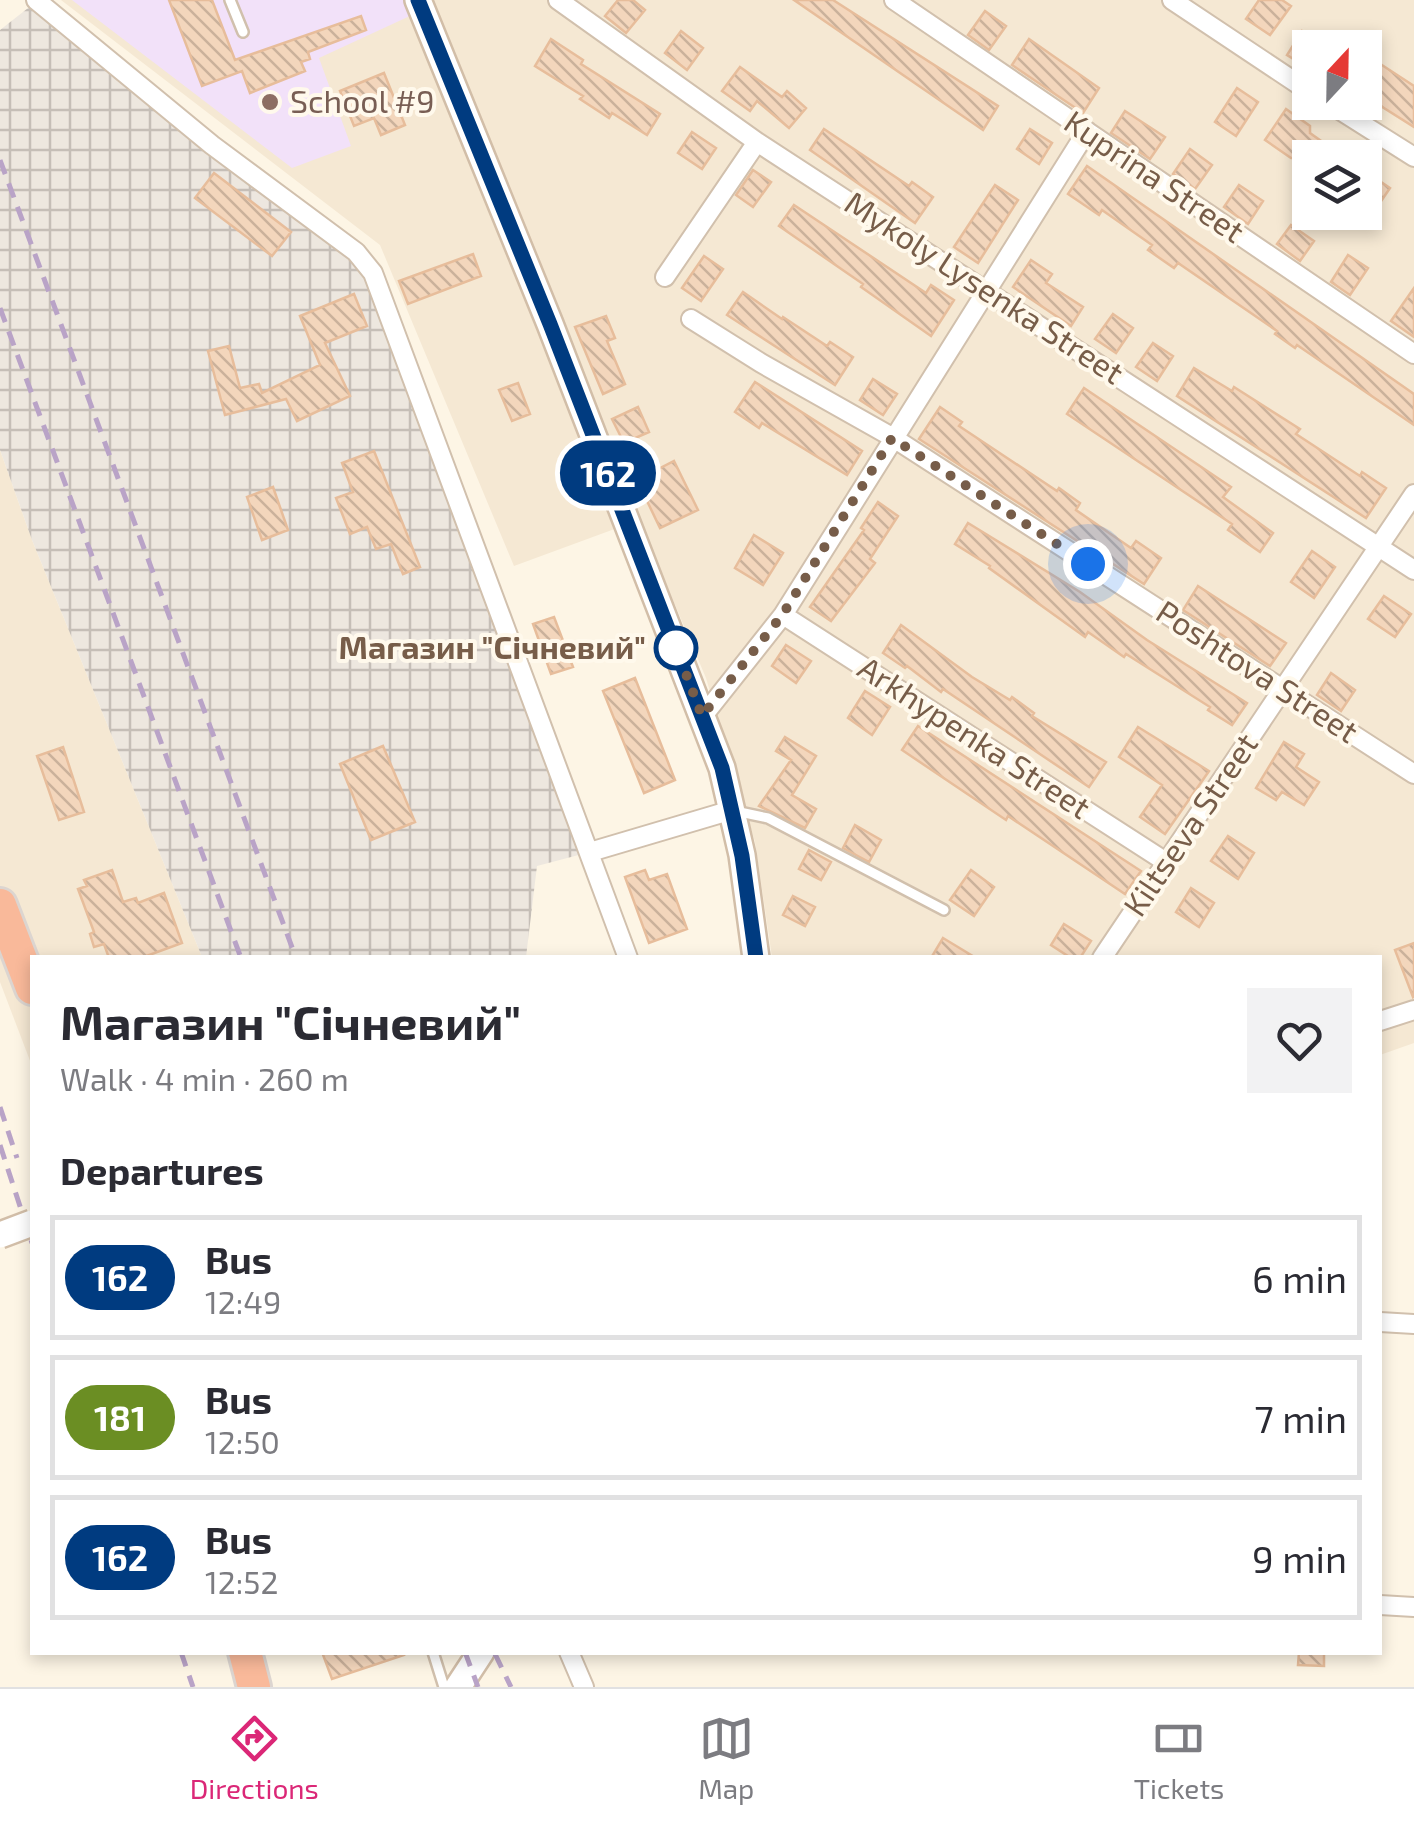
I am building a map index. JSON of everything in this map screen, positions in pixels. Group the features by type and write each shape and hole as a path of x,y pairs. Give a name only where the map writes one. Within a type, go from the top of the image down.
{"highway":[{"path":"0,905 30,983"},
{"path":"246,1655 254,1687"}],"street":[{"path":"36,0 212,145 356,252 373,274 627,955"},
{"path":"418,0 550,324 722,768 756,955"},
{"name":"Kuprina Street","path":"894,0 1414,354"},
{"path":"1172,0 1292,80"},
{"name":"Mykoly Lysenka Street","path":"567,3 757,142 1414,570"},
{"path":"1356,120 1414,156"},
{"path":"702,716 783,614 1088,131"},
{"path":"665,277 757,142"},
{"name":"Poshtova Street","path":"691,318 892,438 1414,774"},
{"name":"Kiltseva Street","path":"1104,955 1414,494"},
{"name":"Arkhypenka Street","path":"783,614 1166,862"},
{"path":"590,852 732,810"},
{"path":"1382,1020 1414,1010"},
{"path":"0,1234 30,1224"},
{"path":"1382,1322 1414,1324"},
{"path":"1382,1605 1414,1606"},
{"path":"458,1687 478,1655"},
{"path":"570,1655 584,1687"}],"lane":[{"path":"230,0 243,32"},
{"path":"732,810 768,818 944,910"},
{"path":"433,1655 444,1687"}],"shaded area":[{"path":"61,0 1414,0 1414,1043 1382,1054 1382,955 772,955 755,842 706,678 639,520 514,566 380,245"},
{"name":"School #9","path":"72,0 404,0 412,15 319,58 351,146 292,168"},
{"path":"37,1 356,252 590,852 537,866 526,955 201,955 32,540 0,450 0,30"},
{"path":"0,450 32,540 201,955 30,955 30,1061 0,982"}],"building":[{"path":"169,0 212,0 235,60 361,16 366,30 308,52 310,59 301,62 305,71 250,93 242,71 202,86"},
{"path":"618,0 633,0 645,10 626,33 605,16"},
{"path":"794,0 833,0 998,106 983,130"},
{"path":"1259,0 1282,0 1291,6 1270,35 1246,19"},
{"path":"985,11 1006,26 989,50 968,35"},
{"path":"681,31 703,48 687,70 665,53"},
{"path":"551,39 583,60 581,64 660,114 647,135 612,113 609,118 580,99 583,96 535,66"},
{"path":"1029,39 1099,88 1083,113 1012,65"},
{"path":"1382,65 1414,86 1414,127 1382,107"},
{"path":"740,67 782,97 787,91 806,108 789,128 757,101 750,111 722,91"},
{"path":"384,73 405,125 381,135 374,118 354,126 340,91"},
{"path":"1237,88 1258,102 1236,136 1215,122"},
{"path":"1286,109 1292,113 1292,120 1302,120 1310,126 1310,133 1320,140 1292,140 1291,158 1265,140"},
{"path":"1125,111 1165,137 1150,159 1111,133"},
{"path":"824,129 909,186 912,182 933,197 915,223 810,150"},
{"path":"1030,129 1052,143 1039,164 1017,149"},
{"path":"692,132 716,148 702,169 678,153"},
{"path":"1190,149 1212,165 1195,189 1173,174"},
{"path":"1087,166 1414,394 1414,425 1297,345 1295,348 1275,334 1277,331 1178,263 1174,268 1148,250 1152,245 1102,210 1099,215 1068,194"},
{"path":"753,170 771,182 753,207 736,195"},
{"path":"214,173 291,232 272,256 195,198"},
{"path":"1382,183 1390,188 1382,200"},
{"path":"995,185 1018,200 978,263 954,247"},
{"path":"1239,185 1263,201 1248,224 1224,207"},
{"path":"794,205 926,293 931,285 954,300 931,336 779,226"},
{"path":"1291,225 1292,230 1314,241 1300,261 1277,244"},
{"path":"473,254 481,276 408,304 399,281"},
{"path":"1348,255 1368,268 1350,295 1331,282"},
{"path":"704,256 723,269 701,301 682,288"},
{"path":"1031,260 1052,274 1046,283 1083,307 1071,326 1013,287"},
{"path":"1414,288 1414,337 1391,321"},
{"path":"743,292 827,346 830,342 853,357 835,385 727,315"},
{"path":"354,294 367,326 325,343 350,396 297,421 286,399 225,415 208,351 229,346 240,388 259,384 262,393 320,365 300,316"},
{"path":"1113,314 1133,328 1116,353 1095,339"},
{"path":"606,316 615,338 607,341 625,384 603,394 575,327"},
{"path":"1153,343 1173,356 1157,381 1136,367"},
{"path":"1194,368 1232,391 1234,387 1300,429 1296,434 1360,476 1362,472 1386,488 1366,518 1177,396"},
{"path":"873,379 897,394 883,415 860,400"},
{"path":"755,382 862,451 847,475 762,423 759,428 735,412"},
{"path":"518,383 530,414 512,421 499,390"},
{"path":"1084,388 1231,487 1223,497 1273,533 1260,552 1228,530 1232,524 1067,414"},
{"path":"638,407 649,432 624,443 612,419"},
{"path":"940,407 962,422 959,426 1080,503 1076,510 1131,548 1136,541 1161,558 1144,584 919,439"},
{"path":"374,451 420,567 403,574 391,544 376,549 367,527 350,534 336,498 353,492 342,463"},
{"path":"674,461 698,510 660,528 637,480"},
{"path":"273,487 288,530 262,540 247,497"},
{"path":"878,502 898,516 870,559 875,563 831,621 810,607 864,530 861,528"},
{"path":"968,523 1247,703 1232,725 1126,654 1124,657 1088,632 1085,637 955,544"},
{"path":"754,535 783,553 763,585 735,568"},
{"path":"1312,551 1335,567 1314,598 1291,582"},
{"path":"1198,586 1286,643 1270,666 1183,610"},
{"path":"1384,596 1411,614 1395,637 1368,619"},
{"path":"554,617 573,667 551,674 533,624"},
{"path":"901,625 972,677 1010,700 1012,697 1034,713 1032,716 1106,762 1089,787 883,653"},
{"path":"786,645 811,661 796,683 772,666"},
{"path":"1331,673 1355,690 1341,711 1317,695"},
{"path":"635,678 675,780 644,793 603,691"},
{"path":"865,691 890,707 872,735 848,718"},
{"path":"918,726 1141,871 1125,894 902,750"},
{"path":"1138,727 1209,771 1165,834 1140,817 1162,785 1119,757"},
{"path":"785,737 816,756 792,795 816,809 805,828 759,806 791,760 776,751"},
{"path":"1284,742 1304,754 1296,767 1319,782 1304,805 1282,792 1276,800 1256,788"},
{"path":"383,746 415,822 371,840 340,764"},
{"path":"63,747 84,812 59,820 37,756"},
{"path":"855,825 881,840 869,862 843,848"},
{"path":"1228,836 1254,853 1238,879 1211,861"},
{"path":"809,850 831,862 821,880 799,869"},
{"path":"112,870 123,902 136,898 138,903 164,893 182,943 149,955 108,955 104,944 94,947 90,934 94,932 78,889 87,886 84,880"},
{"path":"645,870 649,880 667,874 687,929 649,943 625,877"},
{"path":"971,870 994,887 974,916 950,900"},
{"path":"1191,888 1214,903 1199,927 1176,912"},
{"path":"793,896 815,907 805,926 783,915"},
{"path":"1064,924 1091,941 1082,955 1066,955 1051,945"},
{"path":"943,938 971,955 933,955"},
{"path":"1414,943 1414,996 1413,997 1395,950"},
{"path":"323,1655 404,1655 332,1679"},
{"path":"1299,1655 1324,1655 1324,1666 1298,1665"}],"railway":[{"path":"0,160 295,955"},
{"path":"0,308 240,955"},
{"path":"0,1107 17,1158"},
{"path":"0,1145 30,1237"},
{"path":"182,1655 193,1687"},
{"path":"466,1655 478,1687"},
{"path":"495,1655 511,1687"}],"bus line":[{"name":"162","path":"418,0 550,324 722,768 742,856 756,955"}],"place":[{"name":"School #9","path":"270,102"},
{"name":"Магазин \"Січневий\"","path":"676,648"}],"route":[{"path":"676,648 675,645 702,716 783,614 892,438 1088,564"}]}
